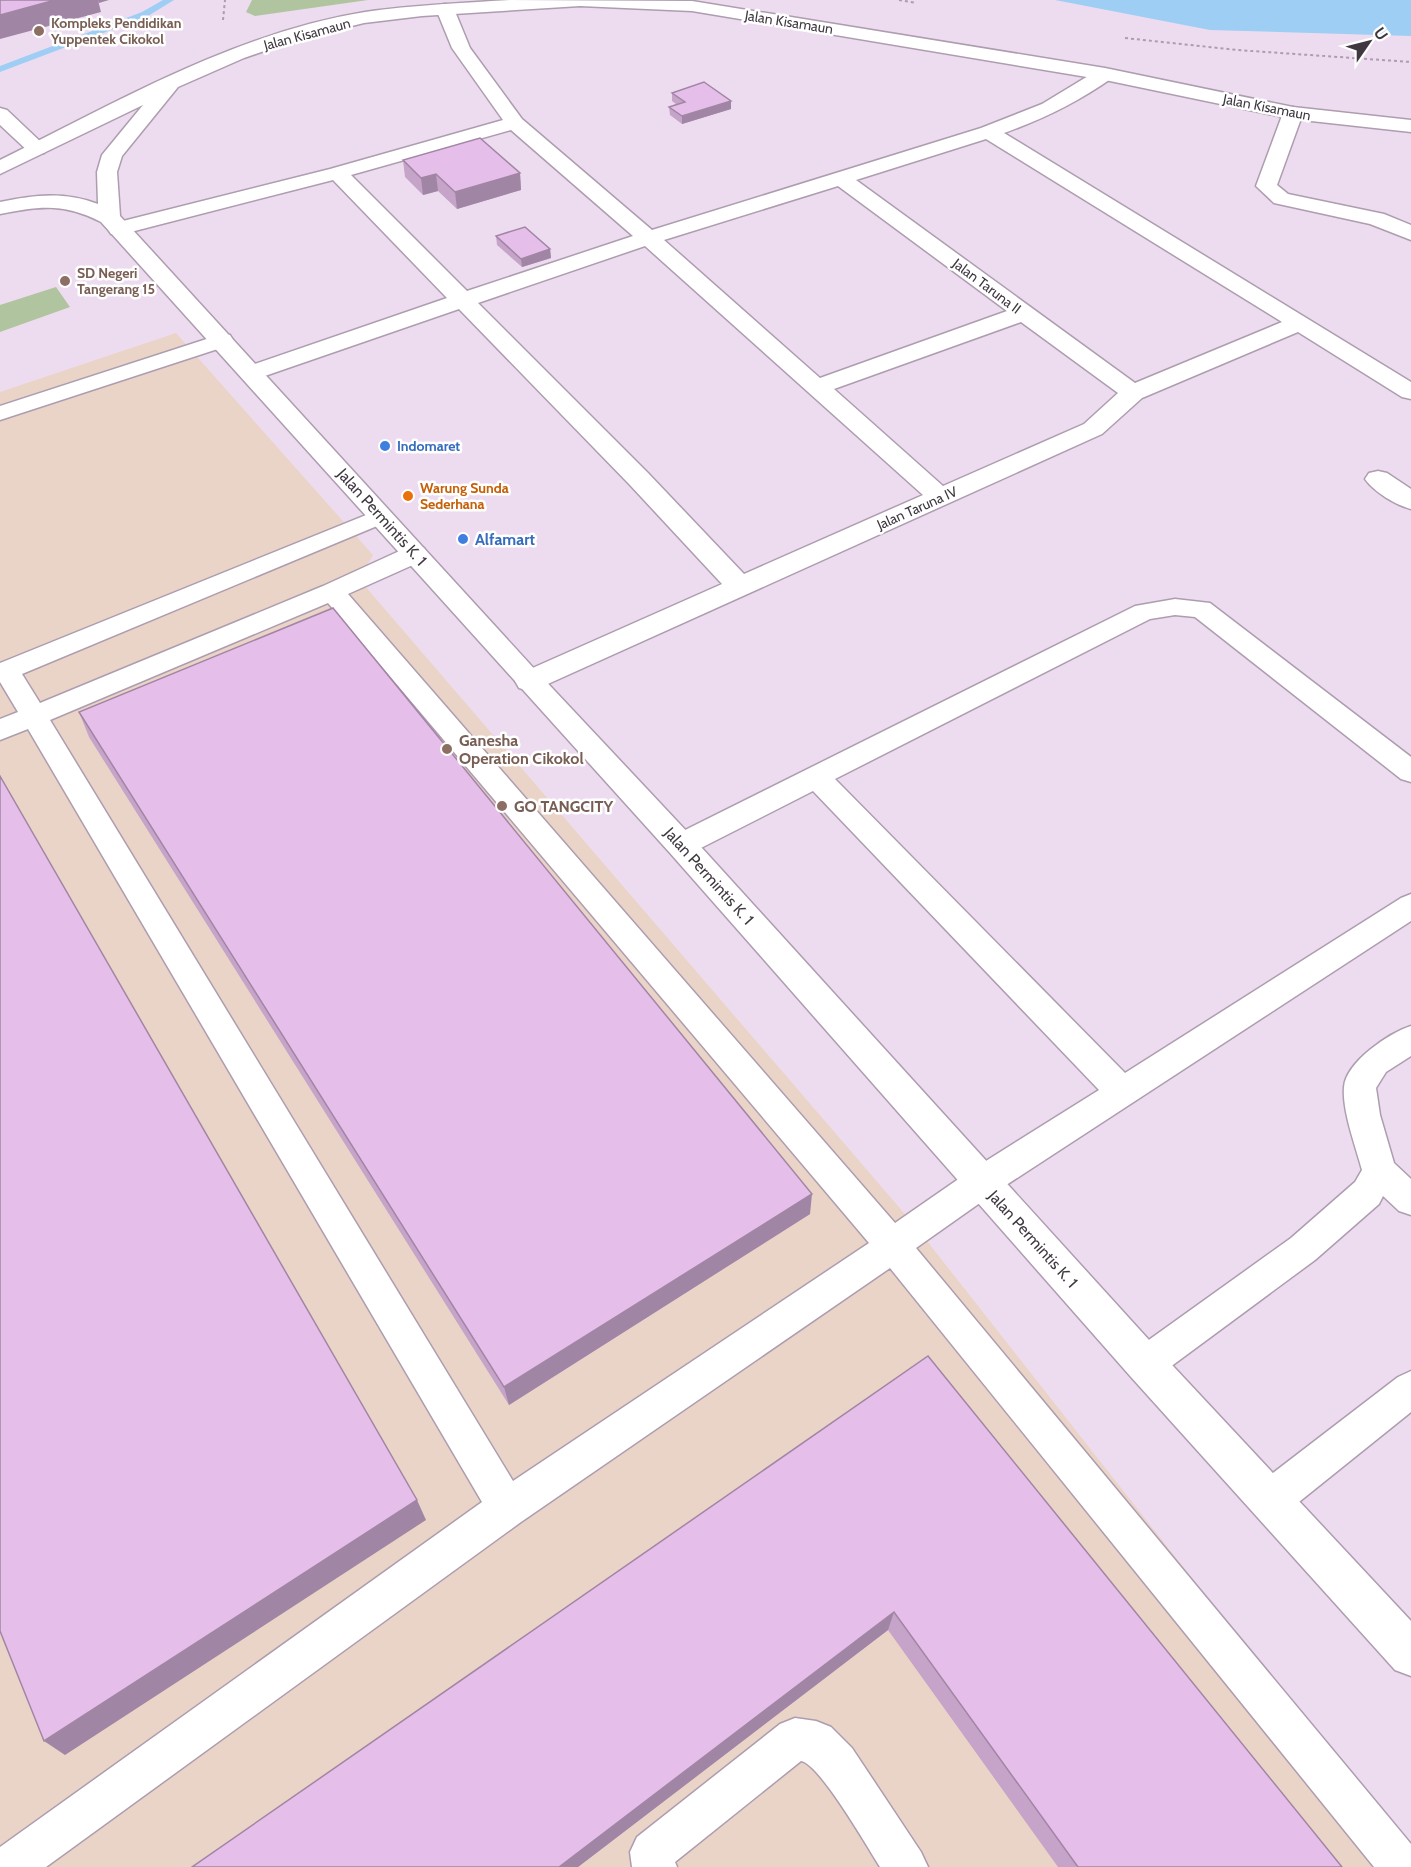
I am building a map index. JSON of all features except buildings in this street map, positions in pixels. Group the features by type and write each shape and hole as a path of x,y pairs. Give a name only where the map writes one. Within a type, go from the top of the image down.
{"street":[{"name":"Jalan Kisamaun","path":"0,168 171,83 237,54 293,35 364,18 445,9 580,1 692,6 1105,74 1293,113 1411,126"},
{"path":"445,9 461,48 515,123 649,238 940,497"},
{"path":"252,373 462,299 1043,113 1080,93 1105,74"},
{"path":"114,223 107,172 112,155 171,83"},
{"path":"1293,113 1266,186 1273,195 1281,199 1376,219 1411,233"},
{"path":"0,114 37,149"},
{"path":"0,208 48,200 74,201 114,223 337,173 515,123"},
{"path":"988,132 1411,392"},
{"path":"337,173 639,478 740,586"},
{"name":"Jalan Taruna II","path":"842,179 1133,393"},
{"name":"Jalan Permintis K. 1","path":"114,223 529,681 681,845 1145,1364 1411,1654"},
{"path":"815,388 1023,313"},
{"name":"Jalan Taruna IV","path":"529,681 1093,429 1133,393 1298,324"},
{"path":"1378,479 1411,501"}],"lane":[{"path":"0,413 222,340"},
{"path":"381,516 4,672 35,715 507,1508"},
{"path":"0,730 332,592 415,554"},
{"path":"332,592 893,1246 1402,1867"},
{"path":"681,845 1144,612 1175,607 1201,609 1411,772"},
{"path":"817,778 1121,1091"},
{"path":"9,1867 507,1508 893,1246 916,1227 1121,1091 1411,906"},
{"path":"1411,1040 1375,1063 1360,1086 1364,1115 1379,1171 1411,1200"},
{"path":"1145,1364 1303,1249 1367,1193 1379,1171"},
{"path":"1270,1500 1411,1389"},
{"path":"655,1867 651,1862 652,1852 795,1739 816,1742 837,1763 906,1867"}],"path":[{"path":"899,0 922,5"},
{"path":"1119,38 1237,50 1411,62"}],"shaded area":[{"path":"176,333 373,555 359,579 916,1227 1411,1857 1411,1867 0,1867 0,392"}],"green space":[{"path":"252,0 368,0 255,16 246,12"},
{"path":"56,287 70,307 0,332 0,305"}],"water":[{"path":"1055,0 1411,0 1411,36 1210,30"}],"waterway":[{"path":"0,69 145,14 170,0"}],"place":[{"name":"Kompleks Pendidikan Yuppentek Cikokol","path":"39,31"},
{"name":"SD Negeri Tangerang 15","path":"65,281"},
{"name":"Indomaret","path":"385,446"},
{"name":"Warung Sunda Sederhana","path":"408,496"},
{"name":"Alfamart","path":"463,539"},
{"name":"Ganesha Operation Cikokol","path":"447,749"},
{"name":"GO TANGCITY","path":"502,806"}]}
